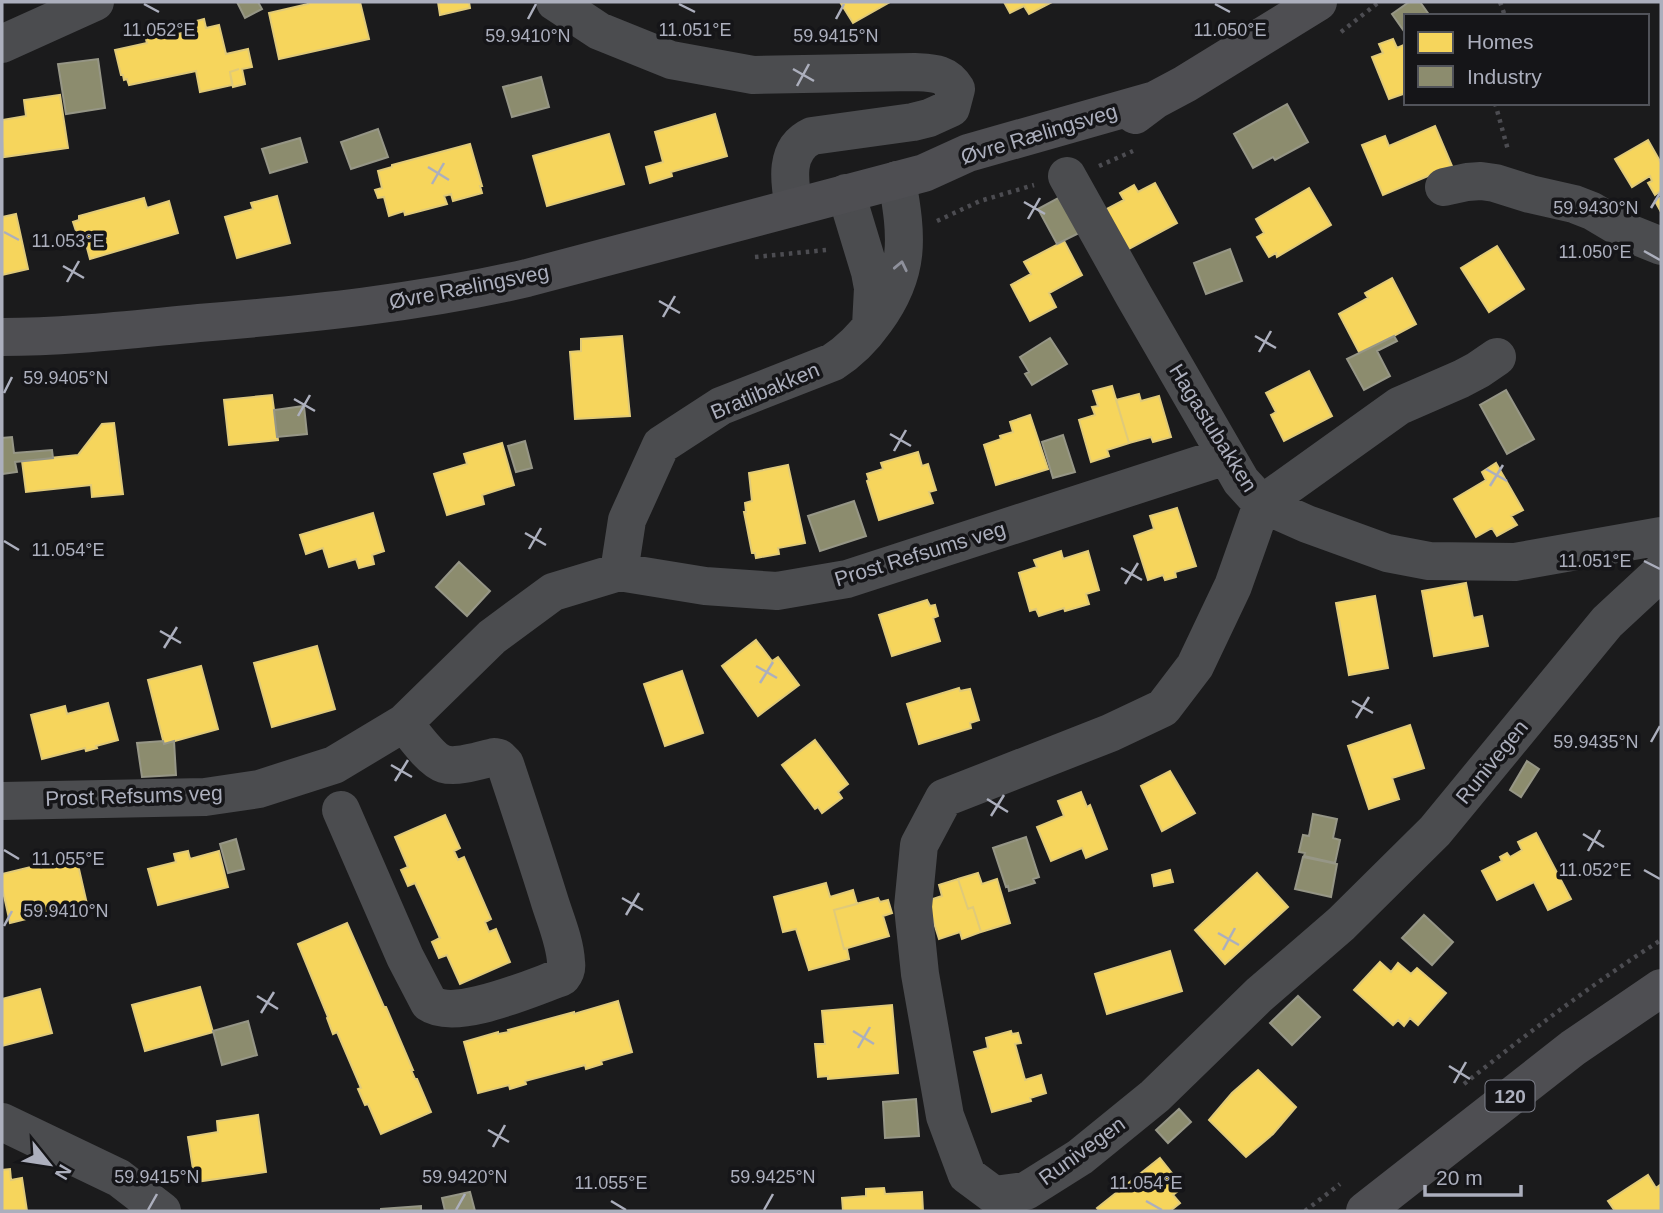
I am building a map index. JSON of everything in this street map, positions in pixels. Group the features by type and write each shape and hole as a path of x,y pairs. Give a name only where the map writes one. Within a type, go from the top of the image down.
{"main road":[{"name":"Øvre Rælingsveg","path":"2,337 91,333 363,307 425,299 527,278 910,177 968,153 1155,100 1318,2"},
{"name":"120","path":"1365,1211 1573,1048 1661,988"}],"street":[{"path":"2,44 95,2"},
{"path":"555,2 599,31 671,60 753,75 914,72 937,73 952,82 956,89 951,108 929,118 805,139 797,146 790,166 794,207"},
{"name":"Hagastubakken","path":"1067,176 1226,456 1241,481 1262,504 1307,524 1387,553 1429,561 1515,562 1661,536"},
{"name":"Bratlibakken","path":"619,572 627,520 661,445 721,406 832,362 848,352 871,326 895,290 901,273 904,253 902,209 910,177"},
{"path":"1444,187 1481,181 1574,204 1592,211 1629,233 1661,246"},
{"path":"846,194 870,272 873,288 871,326"},
{"path":"1262,504 1399,405 1461,379 1497,357"},
{"name":"Prost Refsums veg","path":"2,801 205,797 259,789 334,765 404,723 492,637 553,592 619,572 705,586 777,591 847,579 1226,456"},
{"name":"Runivegen","path":"1262,504 1233,586 1195,666 1163,708 1110,733 944,798 919,845 913,906 920,974 945,1116 967,1175 994,1195 1026,1191 1080,1157 1155,1096 1260,994 1341,923 1435,831 1607,622 1661,572"},
{"path":"341,810 405,957 429,1003 443,1009 460,1009 502,999 565,974 566,958 558,929 505,764 494,757 454,765 441,764 404,723"},
{"path":"2,1122 119,1178 162,1211"}],"building: Homes":[{"path":"307,2 360,2 369,39 279,59 269,13 308,4"},
{"path":"438,2 469,2 470,8 440,15"},
{"path":"840,2 890,2 853,23"},
{"path":"1004,2 1052,2 1029,14 1024,6 1010,13"},
{"path":"204,19 206,28 219,25 226,54 248,49 252,67 242,69 245,84 233,87 230,72 232,85 200,92 196,71 129,85 127,79 124,80 115,50 147,43 145,36 157,33 158,39 190,31 189,23"},
{"path":"1393,39 1397,48 1404,45 1404,94 1389,99 1372,57 1383,53 1379,44"},
{"path":"60,95 68,148 4,157 2,120 26,116 24,100"},
{"path":"715,114 727,156 671,172 672,176 650,183 646,167 663,162 655,132"},
{"path":"1435,126 1452,166 1383,195 1362,145 1385,136 1389,146"},
{"path":"609,134 624,184 547,206 533,156"},
{"path":"1648,140 1661,163 1661,195 1659,192 1655,195 1648,183 1652,181 1650,176 1632,187 1615,159"},
{"path":"470,144 482,193 453,201 451,194 444,196 447,204 405,215 404,211 389,216 384,197 378,198 375,190 382,188 378,171"},
{"path":"1155,183 1177,223 1127,250 1105,210 1124,200 1120,193 1134,185 1138,192"},
{"path":"1309,188 1331,225 1277,257 1276,253 1269,257 1257,237 1264,233 1256,219"},
{"path":"277,196 290,243 237,258 225,217 253,209 251,203"},
{"path":"1661,197 1661,212 1655,201"},
{"path":"144,198 147,208 169,201 178,233 90,259 83,233 77,234 73,222 79,220 79,216"},
{"path":"16,214 28,269 2,275 2,217"},
{"path":"1064,241 1082,275 1049,293 1056,307 1030,321 1011,285 1031,274 1024,262"},
{"path":"1497,246 1524,289 1489,312 1461,268"},
{"path":"1392,278 1416,324 1360,354 1339,314 1368,298 1365,293"},
{"path":"622,336 630,416 575,419 570,352 581,351 581,339"},
{"path":"1309,371 1332,416 1284,441 1271,415 1276,412 1266,393"},
{"path":"1112,386 1129,443 1107,450 1109,456 1091,462 1079,420 1095,415 1092,407 1098,406 1093,391"},
{"path":"1139,394 1141,401 1159,396 1171,437 1153,442 1151,437 1129,443 1116,400"},
{"path":"272,395 278,440 229,445 224,400"},
{"path":"1030,415 1048,469 996,485 984,445 1013,432 1010,422"},
{"path":"114,423 123,494 92,497 91,485 26,492 22,461 78,455 102,424"},
{"path":"502,443 514,485 482,495 484,504 447,515 434,474 467,464 464,454"},
{"path":"918,452 922,466 928,464 936,490 929,492 933,503 879,520 867,474 883,469 881,463"},
{"path":"1496,463 1523,510 1511,516 1517,525 1497,536 1492,528 1476,537 1454,499 1486,480 1482,472"},
{"path":"788,465 805,543 778,548 779,554 756,558 755,553 752,553 744,512 745,503 752,501 749,473"},
{"path":"1177,508 1196,566 1175,572 1176,577 1165,580 1163,575 1148,580 1134,536 1154,529 1150,516"},
{"path":"373,513 384,551 372,555 374,564 359,568 356,559 329,567 323,548 306,554 300,535"},
{"path":"1061,551 1063,559 1088,551 1099,590 1086,594 1089,604 1039,616 1036,609 1030,611 1019,573 1037,567 1034,560"},
{"path":"1466,583 1473,618 1482,616 1488,646 1434,656 1422,591"},
{"path":"1375,596 1388,668 1349,675 1336,603"},
{"path":"927,600 930,606 935,605 938,616 933,618 940,641 892,656 879,615"},
{"path":"756,640 772,661 778,657 799,685 758,716 722,666"},
{"path":"317,646 335,709 272,727 254,663"},
{"path":"201,666 218,729 164,744 148,680"},
{"path":"682,671 703,733 665,746 644,684"},
{"path":"959,688 960,691 970,689 979,720 970,723 971,728 919,744 907,704"},
{"path":"108,703 118,740 86,751 85,748 42,759 31,715 65,706 67,714"},
{"path":"1410,725 1424,768 1392,778 1399,799 1369,809 1348,746"},
{"path":"815,740 848,784 838,792 842,798 822,813 818,807 815,809 782,765"},
{"path":"1170,771 1195,813 1162,831 1141,786"},
{"path":"1081,792 1087,807 1090,805 1107,849 1086,858 1082,848 1051,861 1037,827 1064,816 1058,801"},
{"path":"445,815 460,848 454,851 458,860 464,857 491,919 485,922 489,932 496,929 510,962 460,984 447,955 439,958 432,942 440,938 415,883 408,886 401,870 408,867 395,837"},
{"path":"1536,833 1571,899 1548,910 1534,882 1497,900 1482,871 1502,861 1500,857 1507,853 1510,857 1522,850 1518,842"},
{"path":"188,851 190,859 219,851 228,887 158,905 148,869 176,862 174,854"},
{"path":"76,856 87,904 10,923 2,874"},
{"path":"1170,870 1173,882 1154,886 1152,875"},
{"path":"978,873 982,884 997,879 1010,923 981,932 973,907 968,909 958,879"},
{"path":"1257,873 1288,907 1225,964 1195,930"},
{"path":"958,879 968,909 973,907 981,932 962,939 960,932 939,939 927,901 942,896 939,885"},
{"path":"826,883 830,897 853,890 857,904 834,910 849,959 809,970 796,929 783,932 774,897"},
{"path":"878,898 880,902 888,900 892,913 883,916 889,936 844,949 834,910"},
{"path":"347,923 431,1112 381,1134 358,1089 361,1088 337,1032 333,1034 298,944"},
{"path":"1170,951 1182,991 1107,1014 1095,974"},
{"path":"1380,962 1391,972 1398,963 1411,974 1417,968 1446,993 1418,1025 1410,1018 1404,1026 1398,1020 1393,1025 1354,990"},
{"path":"200,987 213,1032 145,1051 132,1005"},
{"path":"40,989 52,1033 2,1046 2,999"},
{"path":"618,1001 632,1052 601,1061 602,1064 586,1069 585,1065 525,1081 526,1084 510,1089 509,1085 478,1093 464,1042"},
{"path":"892,1005 898,1073 828,1079 828,1076 818,1077 815,1044 825,1044 822,1011"},
{"path":"1011,1031 1012,1034 1018,1033 1021,1043 1015,1044 1025,1080 1041,1075 1046,1093 1030,1098 1031,1101 992,1112 974,1052 988,1048 986,1038"},
{"path":"1258,1070 1296,1107 1273,1134 1246,1157 1209,1120 1232,1093"},
{"path":"258,1115 266,1172 195,1182 188,1137 218,1132 217,1121"},
{"path":"1160,1158 1183,1187 1173,1195 1180,1203 1170,1211 1100,1211 1097,1208"},
{"path":"10,1169 11,1180 22,1178 27,1211 2,1211 2,1170"},
{"path":"1648,1175 1656,1188 1660,1185 1661,1211 1615,1211 1608,1201"},
{"path":"884,1188 885,1194 922,1192 923,1211 843,1211 842,1198 866,1196 866,1189"}],"building: Industry":[{"path":"237,2 258,2 262,9 245,18"},
{"path":"1409,2 1420,2 1429,14 1404,14 1404,31 1392,14"},
{"path":"98,59 105,108 66,114 58,64"},
{"path":"541,77 549,107 512,117 503,87"},
{"path":"1287,104 1308,142 1275,160 1273,157 1253,168 1234,134"},
{"path":"378,129 388,157 351,169 341,142"},
{"path":"300,138 307,162 270,173 262,149"},
{"path":"1060,197 1079,233 1057,244 1038,209"},
{"path":"1230,249 1242,281 1206,294 1194,263"},
{"path":"1394,336 1397,341 1377,351 1390,376 1364,390 1347,359"},
{"path":"1050,338 1067,364 1032,385 1025,374 1029,372 1020,357"},
{"path":"1506,390 1534,439 1507,454 1480,405"},
{"path":"304,406 307,434 277,437 274,410"},
{"path":"1063,435 1075,472 1053,478 1042,442"},
{"path":"12,437 14,453 52,450 53,458 15,462 17,472 2,474 2,438"},
{"path":"525,441 532,468 516,472 508,446"},
{"path":"854,501 866,536 820,551 808,516"},
{"path":"459,562 490,591 467,616 436,587"},
{"path":"163,741 164,744 174,741 176,775 142,777 137,743"},
{"path":"1527,761 1539,769 1521,797 1510,790"},
{"path":"1313,814 1337,819 1333,838 1340,840 1335,863 1304,856 1305,853 1299,852 1303,835 1309,836"},
{"path":"1026,837 1039,877 1033,879 1035,883 1009,891 993,848"},
{"path":"236,839 244,869 228,873 220,844"},
{"path":"1303,857 1337,864 1331,897 1295,889"},
{"path":"1424,915 1453,942 1432,965 1402,938"},
{"path":"1298,996 1320,1017 1292,1045 1270,1023"},
{"path":"248,1021 257,1055 222,1065 213,1031"},
{"path":"916,1099 919,1136 885,1138 883,1102"},
{"path":"1179,1109 1191,1122 1168,1143 1156,1130"},
{"path":"470,1192 475,1211 445,1211 442,1198"},
{"path":"421,1206 421,1211 381,1211 381,1209"}]}
